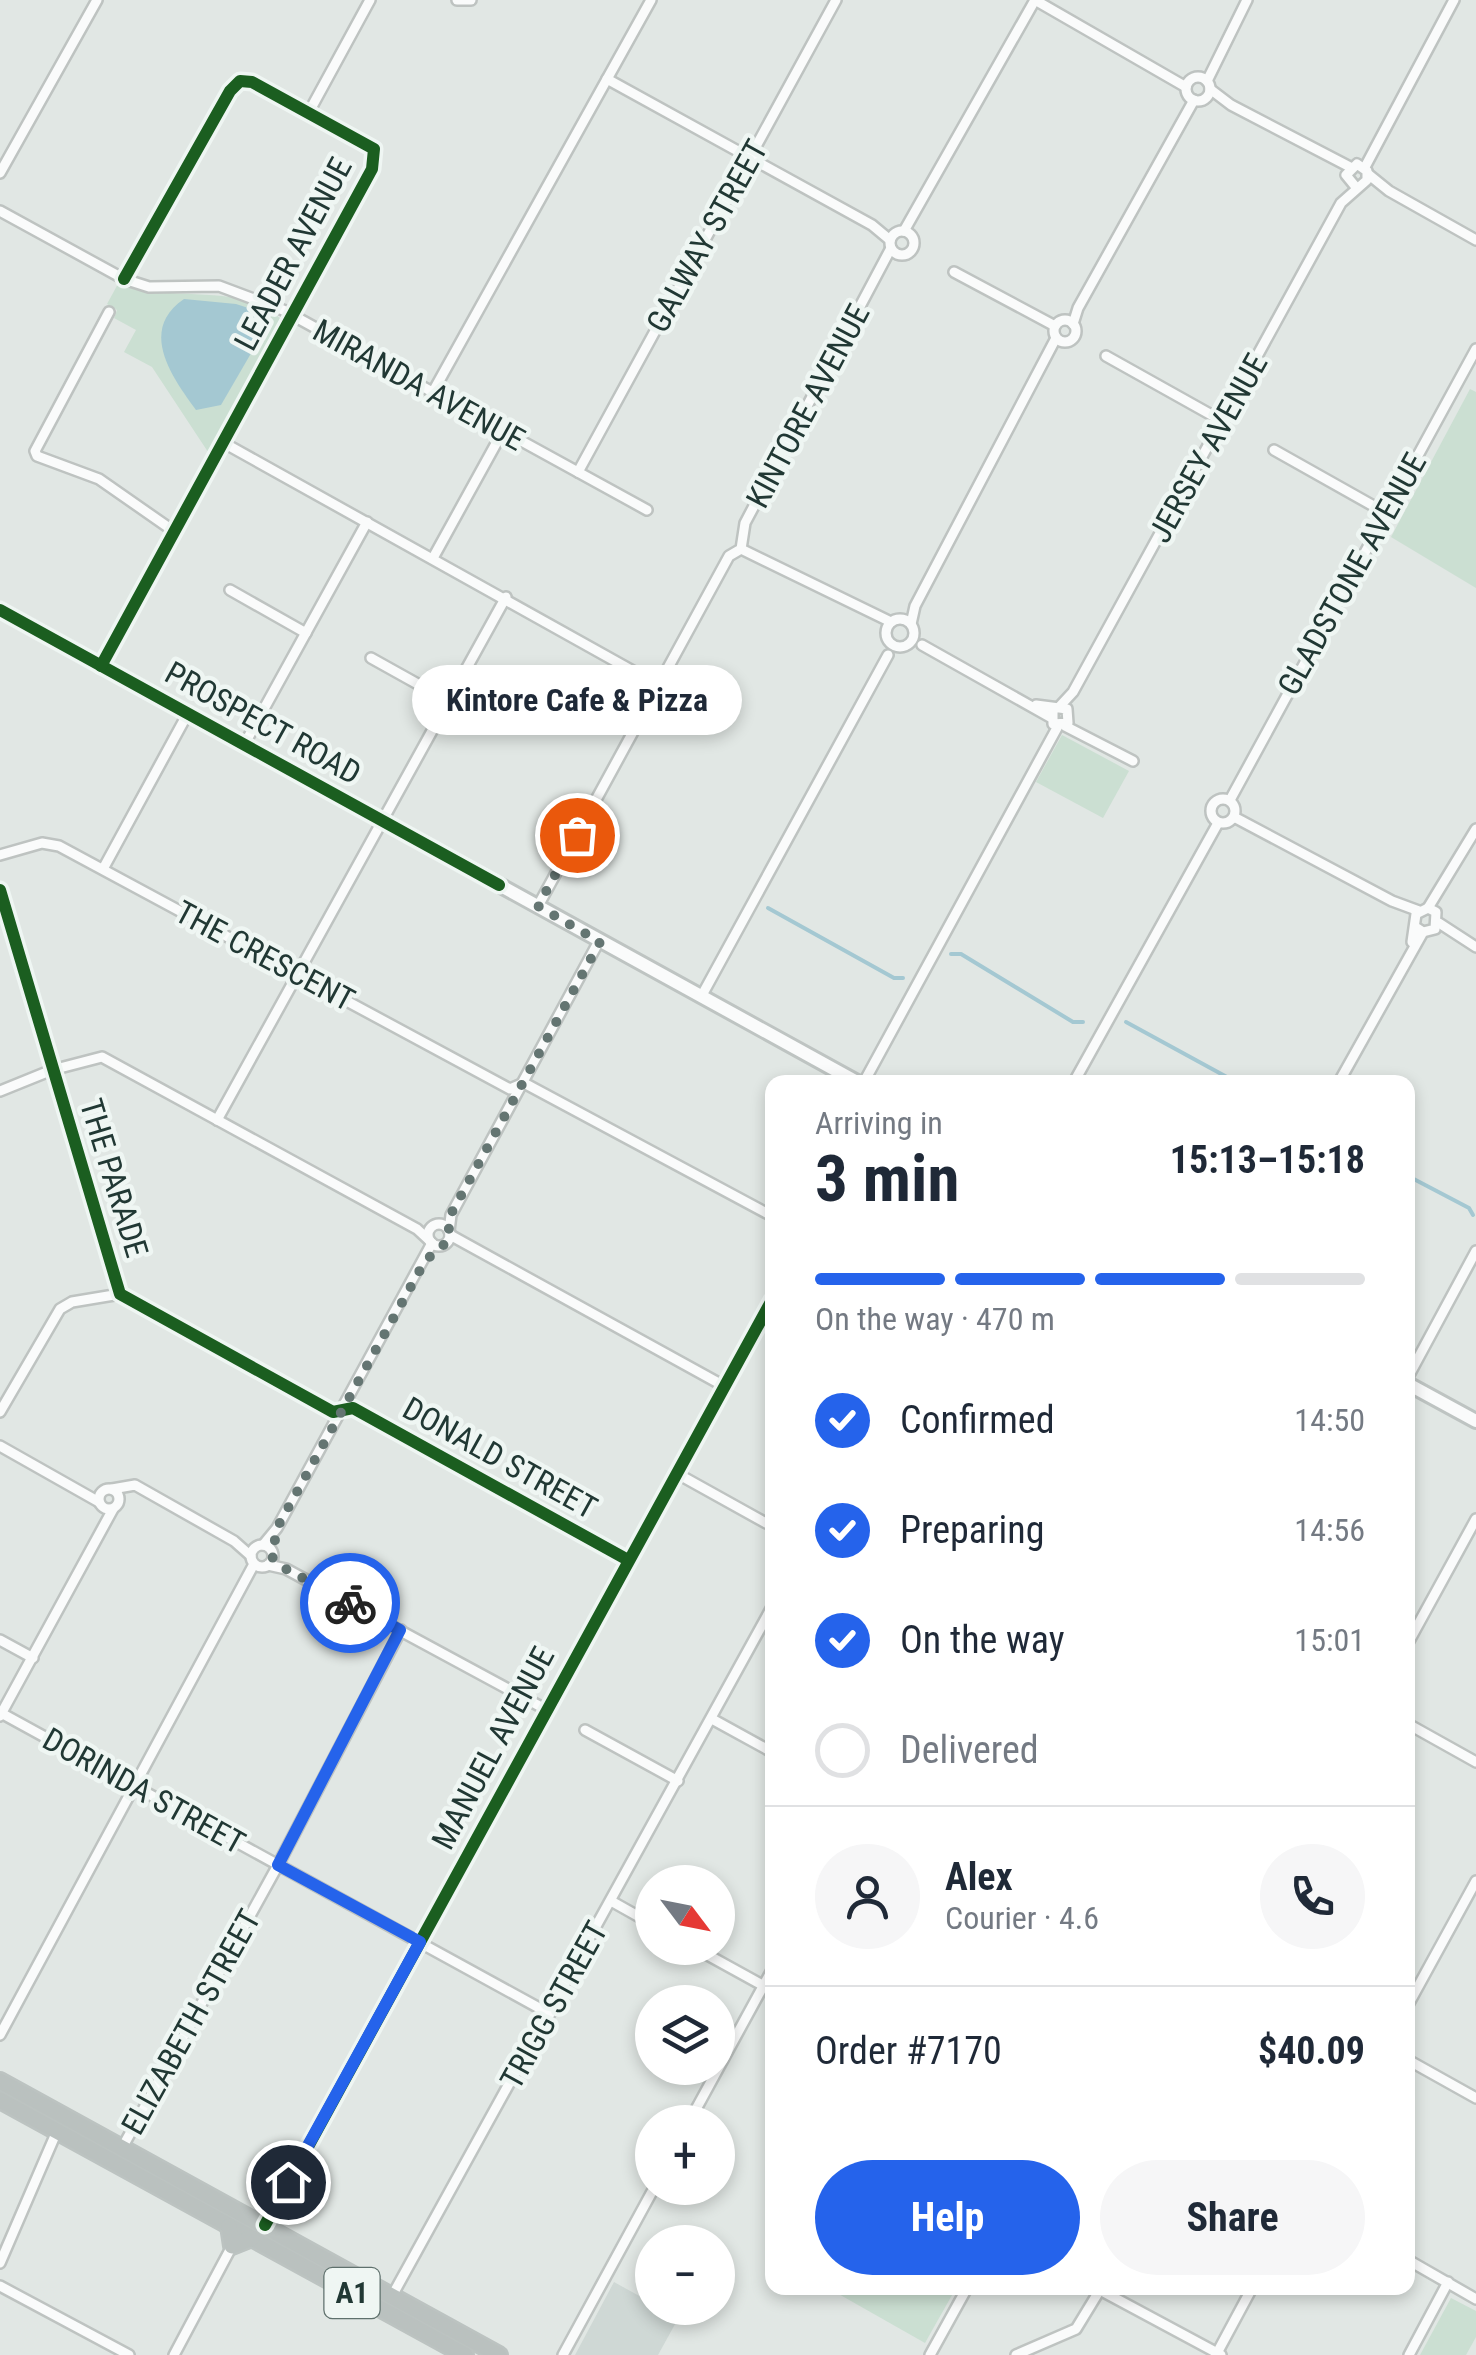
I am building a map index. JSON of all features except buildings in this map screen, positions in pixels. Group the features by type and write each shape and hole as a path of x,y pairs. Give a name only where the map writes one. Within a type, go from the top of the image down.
{"highway":[{"name":"A1","path":"0,2082 392,2296 447,2344 498,2355"},
{"name":"A1","path":"0,2100 466,2355"},
{"path":"230,2226 232,2246 254,2240 265,2225"}],"main road":[{"name":"PROSPECT ROAD","path":"0,610 847,1075"},
{"path":"1415,1385 1476,1422"}],"street":[{"path":"0,173 97,0"},
{"name":"LEADER AVENUE","path":"309,112 370,0"},
{"path":"459,1 472,0"},
{"path":"434,390 651,0"},
{"name":"GALWAY STREET","path":"578,472 836,0"},
{"path":"1035,0 1476,240"},
{"name":"KINTORE AVENUE","path":"538,906 729,556 741,548 745,523 1035,0"},
{"path":"1055,326 1069,322 1077,309 1247,0"},
{"name":"JERSEY AVENUE","path":"864,1075 1454,0"},
{"path":"607,78 899,240"},
{"name":"LEADER AVENUE","path":"101,666 372,169 376,155 369,145 252,82 234,85 124,279"},
{"name":"MIRANDA AVENUE","path":"2,214 124,279 149,287 219,286 292,316 434,390 647,510"},
{"path":"954,272 1055,326 1060,340"},
{"path":"109,312 36,445 37,456 99,480 175,532"},
{"path":"701,997 888,655 908,637 915,606 1052,353 1060,340 1074,336 1069,322"},
{"path":"100,327 114,335"},
{"name":"GLADSTONE AVENUE","path":"1218,823 1212,817 1213,805 1230,800 1476,349"},
{"path":"1106,356 1224,422"},
{"path":"433,558 503,431"},
{"path":"224,443 658,684"},
{"path":"1274,450 1386,513"},
{"path":"244,744 366,522"},
{"path":"741,548 1029,704 1059,716 1132,761"},
{"path":"230,590 306,633"},
{"path":"218,1120 506,597"},
{"path":"888,655 891,628 915,606"},
{"path":"891,628 908,637"},
{"path":"371,658 450,702"},
{"path":"103,868 188,713"},
{"path":"1230,800 1234,817"},
{"path":"1078,1075 1218,823 1234,817 1476,947"},
{"path":"1343,1075 1476,830"},
{"name":"THE CRESCENT","path":"0,855 42,843 60,846 510,1089 524,1082"},
{"name":"THE PARADE","path":"0,890 120,1294 332,1412 345,1408"},
{"path":"0,2036 247,1582 425,1261 441,1240 451,1214 600,942"},
{"path":"0,1091 52,1070 102,1057 417,1229 468,1249 724,1386"},
{"path":"524,1082 765,1212"},
{"path":"417,1229 435,1226 451,1214"},
{"path":"435,1226 441,1240"},
{"path":"435,1226 441,1240"},
{"path":"1415,1368 1476,1251"},
{"path":"0,1412 60,1309 72,1302 120,1294"},
{"name":"MANUEL AVENUE","path":"265,2225 765,1313"},
{"name":"DONALD STREET","path":"345,1408 353,1408 628,1560"},
{"path":"0,1446 105,1506"},
{"path":"676,1473 765,1522"},
{"path":"82,1491 128,1484 140,1489 545,1709"},
{"path":"105,1506 140,1489"},
{"path":"108,1490 120,1497"},
{"path":"1,1715 103,1526 108,1490"},
{"path":"1415,1629 1476,1519"},
{"name":"TRIGG STREET","path":"392,2296 765,1620"},
{"name":"ELIZABETH STREET","path":"122,2148 278,1865 400,1630"},
{"path":"0,1640 33,1658"},
{"name":"DORINDA STREET","path":"1,1715 550,2014"},
{"path":"712,1719 765,1748"},
{"path":"1415,1728 1476,1762"},
{"path":"585,1730 678,1781"},
{"path":"1415,1993 1472,1897 1476,1881"},
{"path":"611,1901 635,1914"},
{"path":"698,2105 764,1986 726,1965"},
{"path":"1415,2063 1476,2098"},
{"path":"0,2263 56,2132"},
{"path":"563,2355 645,2205"},
{"path":"174,2355 232,2246"},
{"path":"1415,2264 1476,2299"},
{"path":"1409,2355 1448,2282"},
{"path":"0,2286 129,2355"},
{"path":"930,2355 963,2295"},
{"path":"1016,2355 1076,2330 1096,2295"},
{"path":"1111,2295 1218,2354 1248,2295"}],"shaded area":[{"path":"614,2282 635,2294 635,2325 675,2325 658,2355 575,2355"}],"green space":[{"path":"119,282 138,289 244,300 281,319 210,455 152,367 124,352 136,330 114,318 117,310 107,304"},
{"path":"1470,389 1476,392 1476,588 1391,537"},
{"path":"1062,735 1129,771 1103,818 1036,782"},
{"path":"840,2295 952,2295 925,2343"},
{"path":"1451,2298 1476,2311 1476,2337 1466,2355 1420,2355"}],"water":[{"path":"184,299 236,304 261,312 264,331 221,405 196,410 164,354 163,325 170,311"}],"waterway":[{"path":"768,908 894,978 903,978"},
{"path":"951,954 961,954 1073,1022 1083,1022"},
{"path":"1126,1022 1223,1075"},
{"path":"1415,1180 1469,1208 1473,1215"}],"cycle path":[{"path":"101,666 372,169 374,149 252,82 240,81 230,91 124,279"},
{"path":"0,610 499,885"},
{"path":"0,890 120,1294 333,1412 353,1408 628,1560"},
{"path":"265,2225 765,1313"}],"way so far":[{"path":"350,1603 286,1569 272,1557 277,1528 425,1261 447,1242 451,1214 600,942 538,906 577,835"}],"place":[{"name":"Kintore Cafe & Pizza","path":"577,835"}],"route":[{"path":"288,2182 420,1942 278,1865 400,1630 350,1603"}]}
